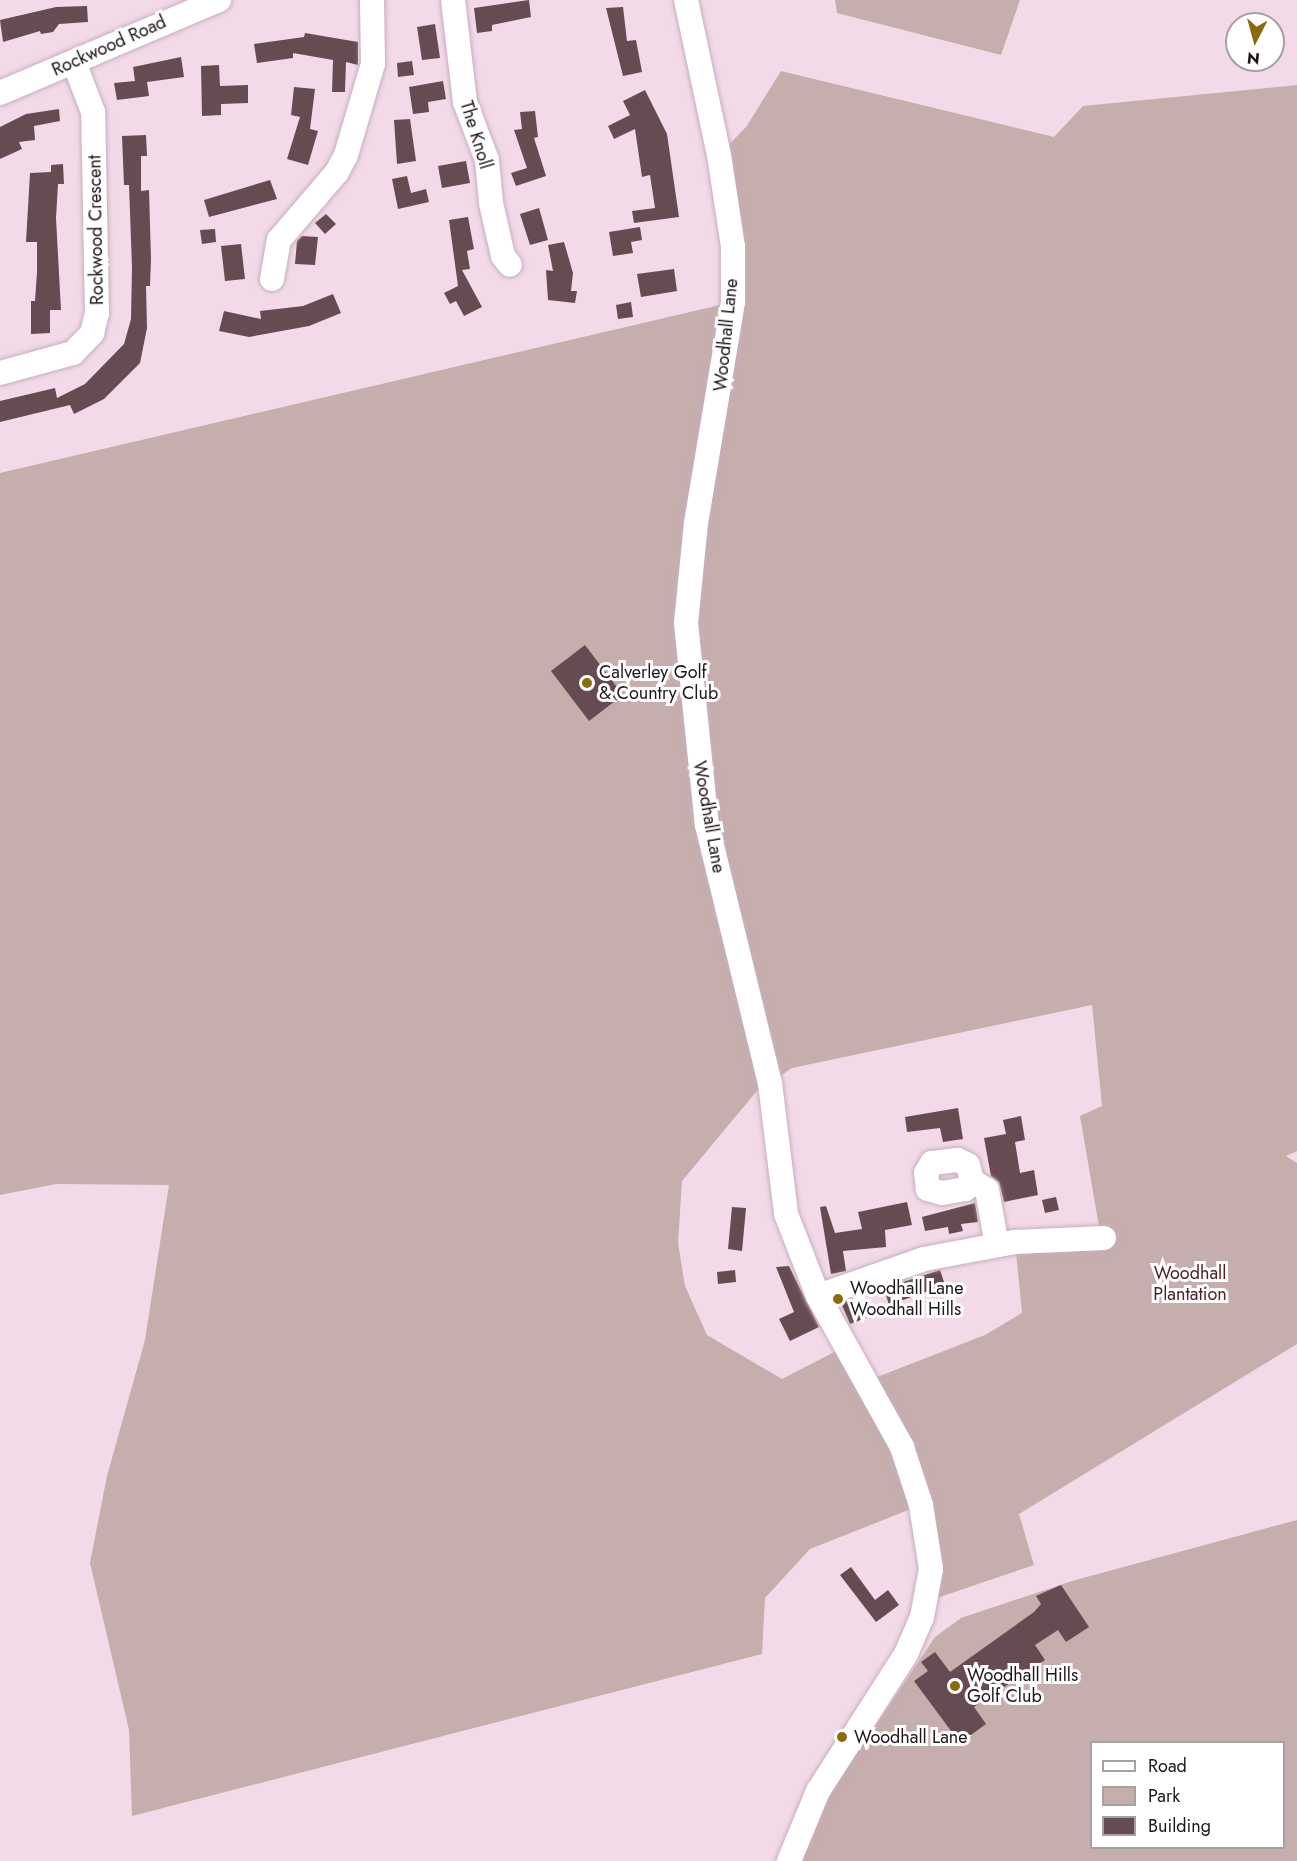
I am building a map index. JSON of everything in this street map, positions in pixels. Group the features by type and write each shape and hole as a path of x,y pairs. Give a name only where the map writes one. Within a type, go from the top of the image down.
{"street":[{"name":"Rockwood Road","path":"0,93 219,0"},
{"path":"272,279 279,240 337,172 346,154 373,64 372,0"},
{"name":"The Knoll","path":"453,0 465,102 487,160 490,203 503,256 510,266"},
{"name":"Woodhall Lane","path":"686,0 719,155 733,246 733,302 688,577 686,623 694,727 707,825 770,1083 786,1214 818,1296 902,1447 921,1505 930,1550 926,1602 897,1671 818,1791 789,1861"},
{"name":"Rockwood Crescent","path":"0,373 73,353 92,333 97,313 94,128 89,98 74,62"},
{"path":"972,1181 987,1190 997,1245"},
{"path":"818,1296 924,1259 997,1245 1104,1238"}],"green space":[{"path":"835,0 1020,0 1001,55 837,13"},
{"name":"Calverley Golf & Country Club","path":"781,71 1054,137 1083,106 1297,85 1297,1151 1286,1156 1297,1163 1297,1344 1019,1514 1034,1565 925,1602 921,1505 810,1549 765,1598 762,1654 132,1816 129,1730 90,1563 107,1476 145,1340 169,1185 56,1184 0,1195 0,473 733,302 719,155 746,127","holes":["1092,1005 1102,1106 1080,1116 1099,1227 1015,1242 1022,1313 985,1335 867,1381 846,1346 782,1379 707,1335 685,1286 678,1243 682,1181 756,1092 792,1068"]},
{"name":"Woodhall Hills Golf Club","path":"1297,1520 1297,1861 797,1861 833,1789 935,1637 961,1618 1072,1581"}],"building":[{"path":"529,0 531,17 492,25 492,31 477,33 474,8"},
{"path":"87,6 88,22 59,24 53,32 41,34 40,31 3,42 0,20 56,7"},
{"path":"623,7 627,41 636,40 642,72 623,76 606,8"},
{"path":"435,24 440,58 422,60 417,27"},
{"path":"305,33 358,42 358,65 346,62 345,92 332,92 333,60 293,53 293,58 257,63 254,44 304,37"},
{"path":"181,57 184,77 147,82 149,96 117,100 114,83 135,81 133,67"},
{"path":"412,61 414,75 398,77 397,63"},
{"path":"219,65 220,86 248,85 248,103 221,104 221,115 202,116 201,66"},
{"path":"443,81 446,99 428,102 429,112 413,114 409,87"},
{"path":"294,87 315,89 310,129 318,131 308,165 287,159 300,117 291,115"},
{"path":"645,90 667,134 679,217 634,223 632,211 655,208 650,175 642,177 635,129 614,139 608,126 630,115 623,101"},
{"path":"59,109 60,121 34,126 35,140 19,142 22,149 0,159 0,127 26,114"},
{"path":"535,111 538,137 534,138 546,176 516,186 511,173 527,168 514,130 522,129 520,112"},
{"path":"410,119 416,161 397,164 394,120"},
{"path":"146,135 147,156 141,156 141,191 149,190 151,259 150,286 146,286 147,328 140,363 104,399 74,414 70,405 0,422 0,401 55,388 57,398 85,384 124,344 131,319 132,268 129,185 124,185 122,136"},
{"path":"466,161 470,183 442,188 438,166"},
{"path":"63,164 64,184 58,184 56,218 61,310 50,310 50,333 31,334 31,301 35,301 37,242 26,242 30,173 51,172 51,165"},
{"path":"407,176 411,193 426,189 429,202 398,209 392,179"},
{"path":"270,180 277,199 209,217 204,200"},
{"path":"539,208 548,240 530,245 520,214"},
{"path":"326,214 336,224 325,234 315,223"},
{"path":"468,217 474,249 467,251 470,269 462,270 482,307 464,316 456,301 450,304 444,293 458,286 449,220"},
{"path":"640,227 642,240 631,242 633,253 613,256 609,232"},
{"path":"215,229 216,242 202,244 200,230"},
{"path":"302,236 318,237 315,265 295,264 297,241"},
{"path":"564,242 573,273 571,291 577,291 575,303 548,300 546,270 553,271 548,245"},
{"path":"241,244 245,279 225,281 221,246"},
{"path":"674,269 677,291 641,297 637,274"},
{"path":"333,294 341,313 309,326 249,337 219,331 224,311 261,319 260,311 303,306"},
{"path":"631,302 633,317 618,319 616,305"},
{"name":"Calverley Golf & Country Club","path":"585,645 623,695 589,721 551,671"},
{"path":"958,1108 963,1139 943,1142 940,1128 907,1132 905,1117"},
{"path":"1021,1116 1025,1140 1015,1142 1020,1173 1034,1170 1038,1195 1004,1202 999,1182 991,1176 984,1138 1006,1134 1003,1120"},
{"path":"1056,1197 1059,1210 1045,1213 1042,1200"},
{"path":"907,1202 912,1225 885,1230 886,1247 843,1251 846,1271 831,1274 820,1207 826,1206 835,1233 862,1229 858,1212"},
{"path":"975,1203 978,1222 961,1224 963,1231 949,1234 948,1227 925,1231 922,1217"},
{"path":"732,1207 746,1208 742,1251 728,1249"},
{"path":"789,1266 819,1327 790,1341 779,1319 794,1312 776,1267"},
{"path":"735,1270 736,1282 718,1284 717,1272"},
{"path":"940,1270 945,1285 889,1305 884,1288"},
{"path":"857,1297 866,1318 850,1324 841,1303"},
{"path":"851,1567 875,1600 888,1590 899,1605 876,1622 840,1575"},
{"name":"Woodhall Hills Golf Club","path":"1061,1585 1089,1627 1066,1642 1058,1630 1035,1645 1045,1660 974,1707 986,1724 960,1743 914,1681 928,1671 921,1662 935,1652 950,1672 1034,1612 1041,1604 1036,1596"}],"place":[{"name":"Calverley Golf & Country Club","path":"587,683"},
{"name":"Woodhall Lane Woodhall Hills","path":"838,1299"},
{"name":"Woodhall Hills Golf Club","path":"955,1686"},
{"name":"Woodhall Lane","path":"842,1737"}],"park label":[{"name":"Woodhall Plantation","path":"1190,1284"}]}
